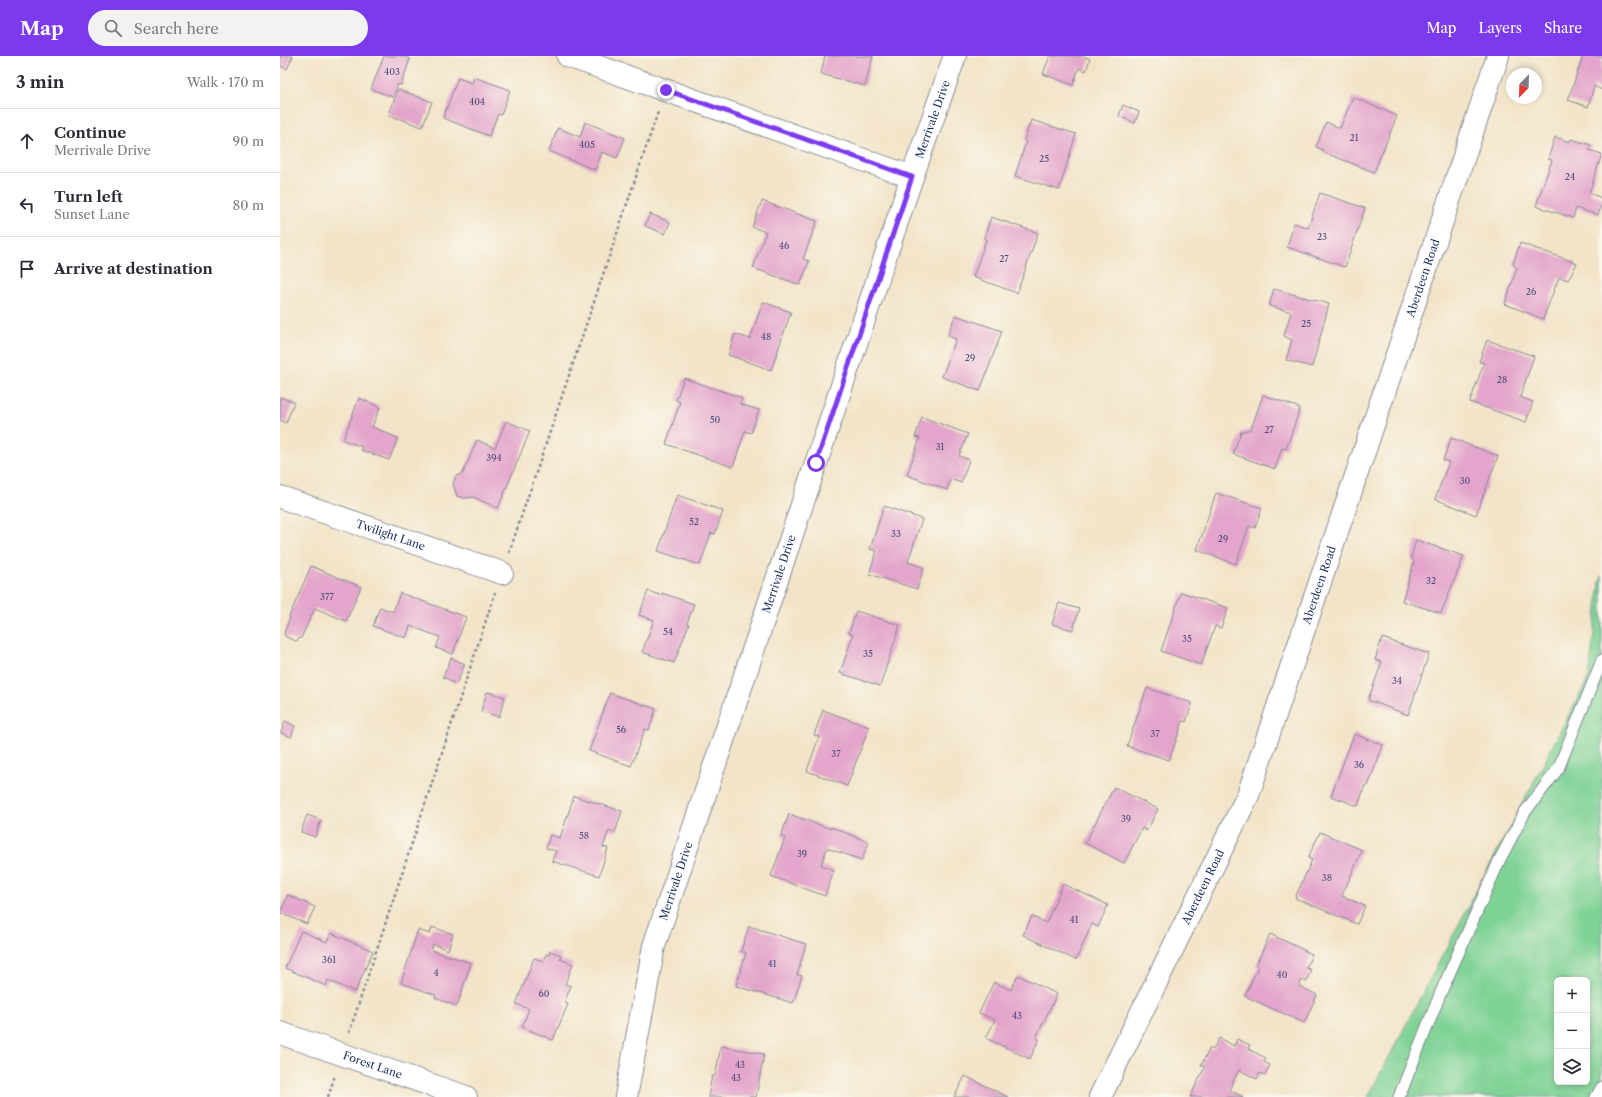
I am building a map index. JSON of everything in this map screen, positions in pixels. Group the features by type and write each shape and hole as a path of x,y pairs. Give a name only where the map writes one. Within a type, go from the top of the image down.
{"street":[{"path":"568,56 912,177"},
{"name":"Merrivale Drive","path":"626,1097 654,946 912,177 955,56"},
{"name":"Aberdeen Road","path":"1100,1097 1248,795 1498,56"},
{"name":"Twilight Lane","path":"280,497 502,573"},
{"name":"Forest Lane","path":"280,1033 466,1097"}],"lane":[{"path":"1399,1097 1441,992 1500,859 1525,812 1558,769 1602,660"},
{"path":"1596,1097 1602,1087"}],"path":[{"path":"328,1097 338,1068"}],"green space":[{"path":"1602,576 1602,1097 1368,1097 1589,677 1600,582"}],"building":[{"path":"280,56 293,56 287,69 280,66"},
{"path":"384,56 401,56 410,59 401,85 398,84 393,97 371,89"},
{"path":"825,56 873,56 865,86 821,74"},
{"path":"1050,56 1083,56 1090,59 1086,71 1079,68 1073,85 1043,74"},
{"path":"1583,56 1602,56 1602,90 1594,86 1588,107 1568,100"},
{"path":"474,77 510,90 501,115 498,114 489,136 443,118 458,78 472,83"},
{"path":"398,89 432,102 422,127 389,115"},
{"path":"1353,97 1397,116 1374,172 1323,152 1323,150 1316,147 1326,122 1340,128"},
{"path":"1123,105 1139,112 1135,123 1119,116"},
{"path":"1031,120 1076,134 1059,190 1015,176 1026,142 1024,140"},
{"path":"585,122 625,138 617,158 602,152 595,170 549,151 558,128 580,137"},
{"path":"1555,137 1570,142 1571,139 1591,145 1589,150 1602,154 1589,193 1602,198 1602,204 1598,215 1576,208 1573,218 1536,206 1552,160 1548,159"},
{"path":"1320,193 1365,208 1345,267 1287,247 1294,223 1308,228"},
{"path":"762,201 817,221 803,259 809,261 800,285 753,268 766,232 752,227"},
{"path":"650,214 670,222 665,234 645,226"},
{"path":"991,217 1038,233 1017,293 973,277 986,240 984,238"},
{"path":"1520,243 1577,263 1568,280 1559,277 1543,319 1505,304 1517,268 1513,264"},
{"path":"1274,289 1329,304 1312,367 1286,360 1292,340 1284,336 1291,312 1269,306"},
{"path":"763,302 791,312 771,370 728,355 735,334 750,339"},
{"path":"955,315 1002,331 980,391 942,377 956,339 948,336"},
{"path":"1487,340 1534,356 1520,397 1533,402 1526,422 1470,402 1484,363 1479,362"},
{"path":"684,378 742,398 740,404 759,410 751,433 745,431 733,467 666,444 680,402 676,400"},
{"path":"1263,395 1300,408 1286,449 1282,448 1275,469 1233,454 1241,432 1251,429"},
{"path":"280,397 294,402 286,423 280,420"},
{"path":"359,398 380,407 372,427 398,438 389,460 361,450 362,447 343,440"},
{"path":"922,417 968,434 959,456 969,460 961,483 950,479 947,490 907,475 920,438 915,437"},
{"path":"506,421 530,431 498,508 473,497 464,498 457,496 453,484 456,476 463,473 477,440 495,448"},
{"path":"1451,438 1498,456 1476,515 1435,499 1449,462 1443,460"},
{"path":"1216,493 1262,508 1255,528 1249,526 1236,564 1197,550"},
{"path":"677,495 723,511 715,534 711,533 700,565 658,551"},
{"path":"884,506 922,519 908,562 924,568 917,589 869,574 877,551 870,549"},
{"path":"1416,540 1464,556 1441,613 1402,601 1414,562 1411,558"},
{"path":"311,566 361,587 346,621 315,608 301,638 296,641 286,637 284,633 290,618 289,617"},
{"path":"648,591 662,596 662,593 694,604 687,623 689,624 674,663 642,652 654,620 639,615"},
{"path":"1181,592 1228,608 1221,628 1215,626 1201,665 1161,651"},
{"path":"400,593 466,617 453,654 436,648 440,637 410,626 406,638 373,626 380,607 393,612"},
{"path":"1059,603 1079,609 1073,630 1052,624"},
{"path":"856,611 900,625 880,686 840,673 853,635 849,633"},
{"path":"1382,638 1429,654 1408,715 1368,700 1382,662 1375,660"},
{"path":"451,658 465,664 456,684 443,677"},
{"path":"1147,688 1192,703 1186,722 1183,721 1169,760 1127,746"},
{"path":"487,692 505,697 499,717 481,711"},
{"path":"610,693 656,709 649,730 645,729 631,766 589,751"},
{"path":"823,710 869,727 847,786 807,771 819,737 814,735"},
{"path":"285,721 295,726 291,737 281,733"},
{"path":"1354,734 1383,745 1368,786 1365,785 1358,806 1331,796"},
{"path":"1114,787 1158,809 1147,831 1142,828 1124,863 1085,843"},
{"path":"574,796 622,811 615,833 609,830 603,847 608,848 599,876 552,861 556,851 546,848 550,835 560,838"},
{"path":"789,814 831,829 831,827 869,842 862,860 827,848 821,865 834,870 825,896 771,876 785,838 781,836"},
{"path":"307,815 321,820 315,837 301,832"},
{"path":"1320,832 1362,850 1342,896 1365,906 1357,924 1295,898 1312,860 1308,858"},
{"path":"1063,884 1108,905 1098,927 1092,924 1076,960 1023,935 1032,916 1046,923"},
{"path":"288,895 315,907 307,924 280,913"},
{"path":"749,926 806,944 797,975 802,976 793,1003 736,986 746,953 741,951"},
{"path":"432,927 453,934 448,950 433,944 431,950 471,963 457,1006 435,998 436,995 401,983 418,930 430,934"},
{"path":"301,931 327,942 331,933 373,951 355,992 328,980 326,986 285,968"},
{"path":"1270,934 1312,954 1306,968 1311,970 1306,982 1302,980 1299,986 1317,995 1304,1023 1245,996 1258,967 1256,965"},
{"path":"550,951 561,955 560,959 573,964 565,984 571,986 564,1003 568,1004 553,1040 522,1027 529,1009 516,1004 534,958 543,961 546,954 549,955"},
{"path":"1018,975 1057,994 1036,1038 1039,1039 1030,1059 986,1038 995,1020 979,1013 994,982 1011,990"},
{"path":"1219,1038 1234,1046 1237,1039 1250,1045 1248,1049 1266,1058 1264,1062 1270,1065 1265,1075 1260,1073 1257,1079 1239,1070 1229,1090 1243,1097 1190,1097 1205,1067 1201,1065 1210,1048 1213,1050"},
{"path":"721,1046 764,1054 756,1097 708,1097 712,1076 715,1076"},
{"path":"965,1076 1008,1097 954,1097"}],"route":[{"path":"666,90 912,177 816,463"}]}
